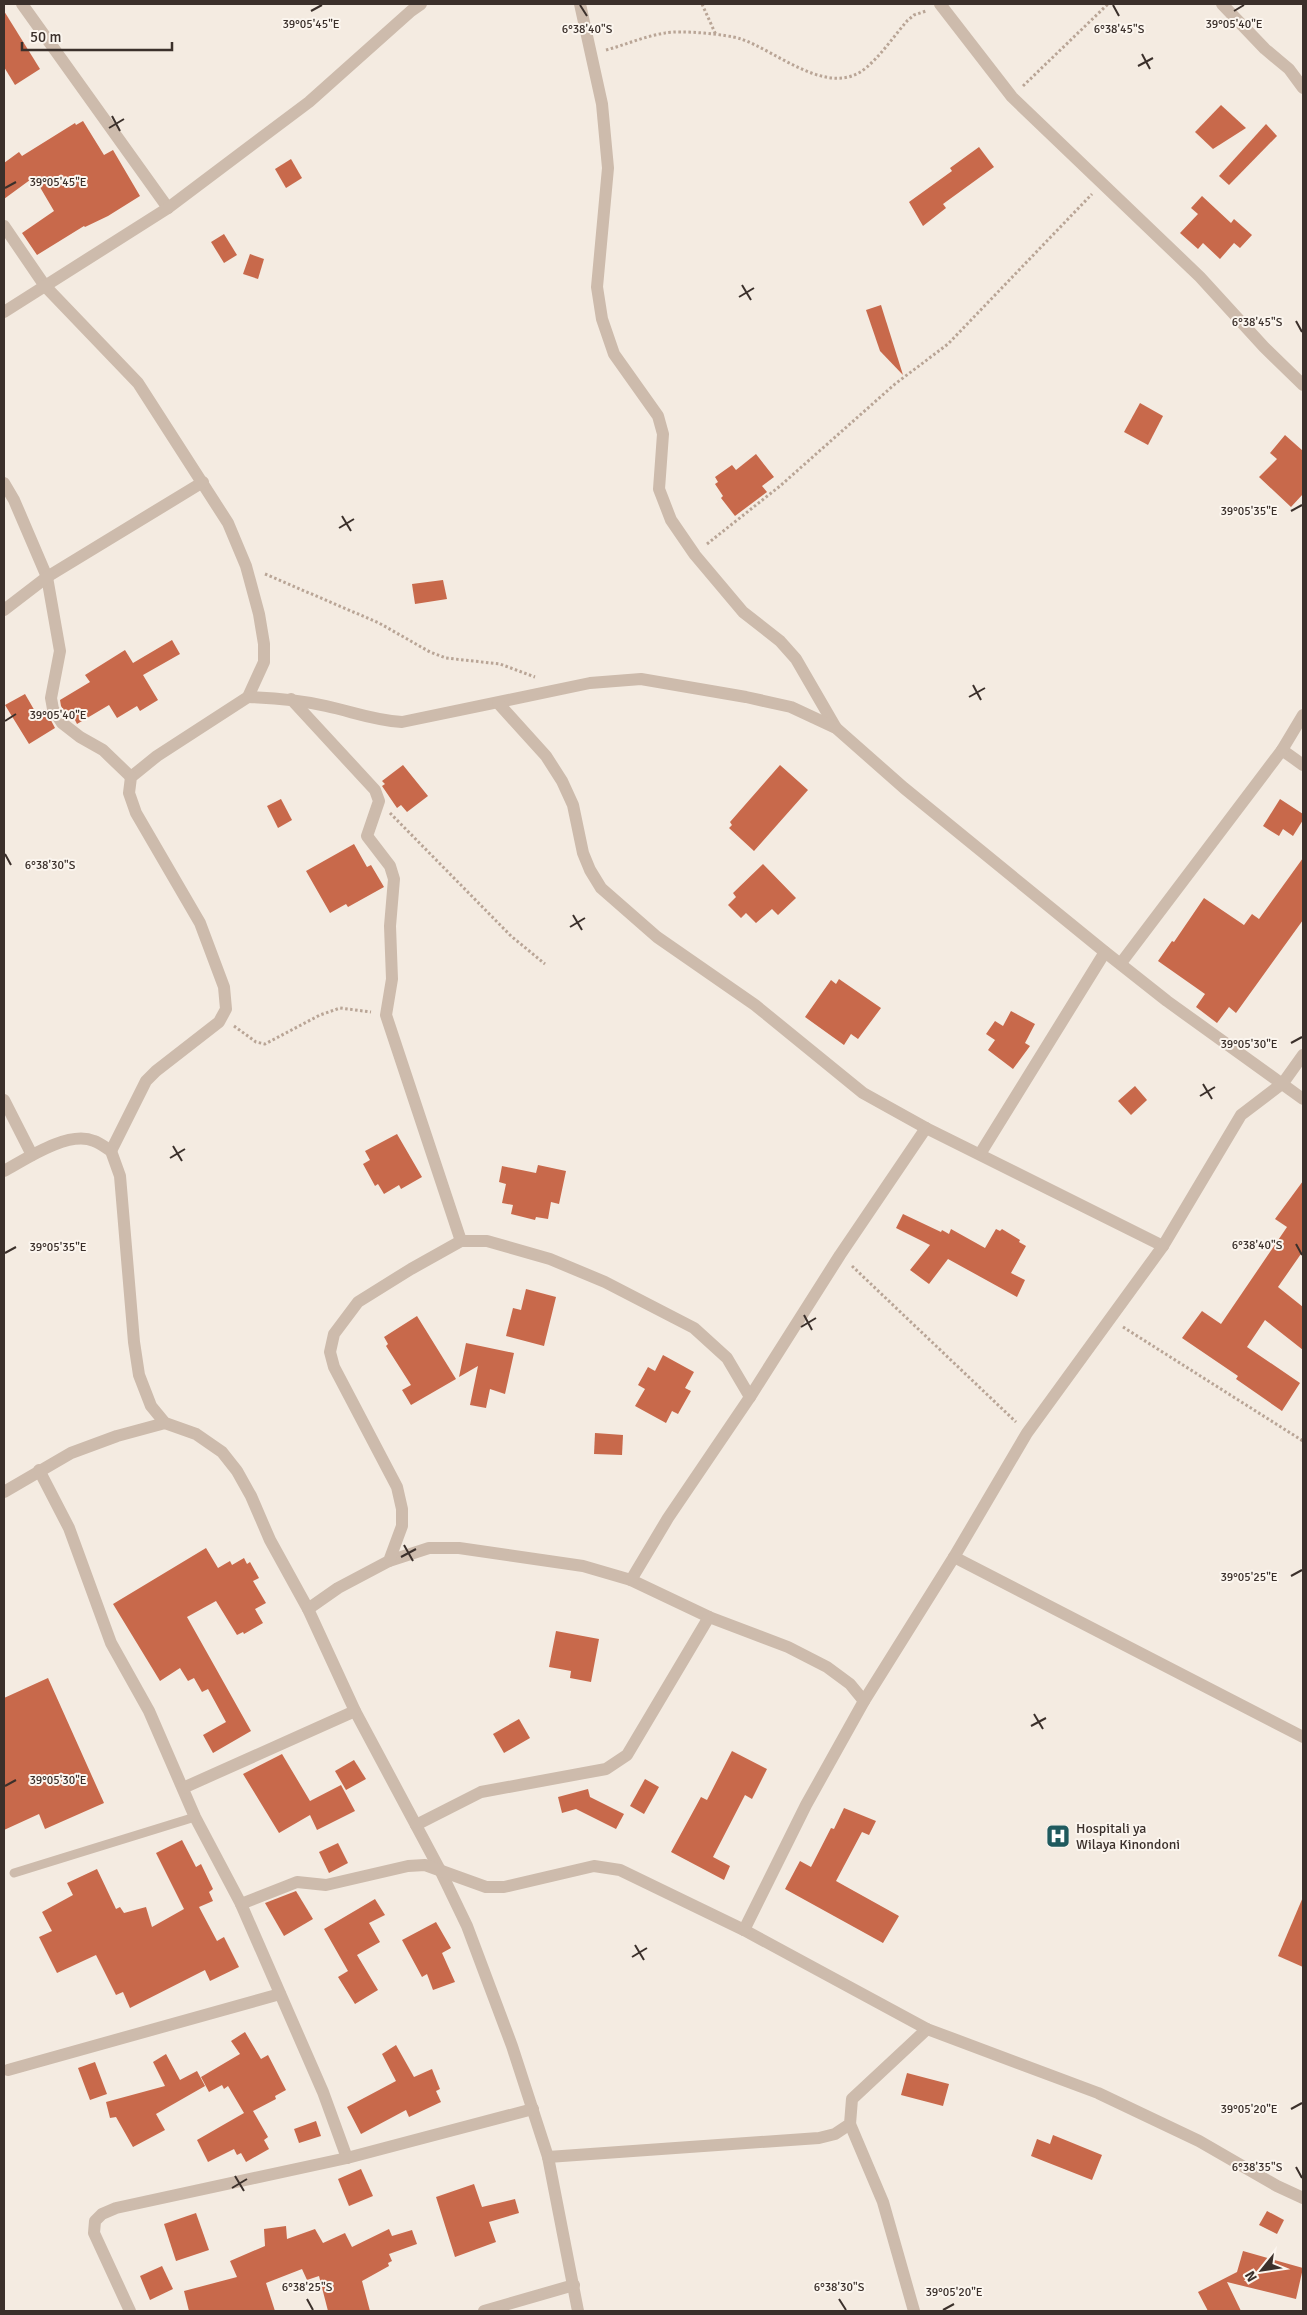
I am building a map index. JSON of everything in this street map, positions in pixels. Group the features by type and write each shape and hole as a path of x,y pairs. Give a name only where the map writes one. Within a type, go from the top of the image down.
{"street":[{"path":"22,4 168,208"},
{"path":"580,4 602,104 608,168 597,288 602,319 614,354 658,416 663,434 659,489 672,520 694,555 743,612 780,641 796,659 836,728"},
{"path":"1222,4 1265,49 1289,69 1303,88"},
{"path":"4,312 168,208 309,102 412,6"},
{"path":"942,6 1012,97 1200,277 1264,347 1303,385"},
{"path":"4,226 45,286 138,383 203,482 228,523 246,566 259,614 264,644 264,662 248,698 157,756 131,778 129,793 136,813 200,923 224,987 226,1009 219,1022 156,1071 146,1082 111,1151"},
{"path":"4,610 47,577 203,482"},
{"path":"4,483 14,500 47,577 60,651 50,698 53,709 62,722 80,737 103,750 131,778"},
{"path":"248,698 291,699 328,706 377,720 402,722 590,684 641,679 746,697 791,707 836,728 904,788 1105,952 1167,1001 1303,1099"},
{"path":"291,699 375,790 379,802 368,828 367,836 390,866 394,879 390,926 392,979 386,1015 461,1241"},
{"path":"498,703 546,756 562,781 573,805 583,853 590,870 601,888 657,937 755,1005 864,1093 926,1128 1163,1246"},
{"path":"1121,963 1282,750 1303,715"},
{"path":"1282,750 1303,766"},
{"path":"980,1154 1105,952"},
{"path":"744,1930 806,1805 864,1701 954,1557 1027,1433 1163,1246 1242,1115 1283,1083 1303,1055"},
{"path":"4,1100 6,1109 32,1155"},
{"path":"631,1580 668,1518 750,1397 840,1255 926,1128"},
{"path":"4,1171 32,1155 68,1139 93,1140 111,1151 120,1176 134,1342 139,1375 151,1406 165,1423 196,1434 222,1452 237,1471 251,1496 270,1540 308,1608 355,1711 441,1872 467,1926 548,2157 578,2311"},
{"path":"389,1561 402,1526 402,1509 397,1486 379,1450 349,1400 334,1367 330,1352 334,1334 358,1302 461,1241 487,1241 550,1259 605,1282 694,1328 727,1358 750,1397"},
{"path":"4,1492 71,1453 117,1436 165,1423"},
{"path":"39,1470 69,1528 111,1643 149,1711 195,1817 241,1904 323,2092 347,2158"},
{"path":"308,1608 338,1588 389,1561 429,1548 460,1548 583,1566 631,1580 709,1617 788,1647 828,1667 850,1684 864,1701"},
{"path":"954,1557 1303,1736"},
{"path":"416,1825 481,1792 606,1769 627,1755 709,1617"},
{"path":"183,1788 355,1711"},
{"path":"241,1904 297,1882 326,1885 408,1866 425,1865 486,1886 504,1887 594,1866 620,1870 744,1930 927,2029 1098,2093 1200,2142 1277,2186 1303,2198"},
{"path":"8,2070 280,1994"},
{"path":"914,2311 883,2202 850,2124 852,2099 927,2029"},
{"path":"130,2311 94,2233 95,2221 102,2214 136,2203 347,2158 533,2110"},
{"path":"548,2157 819,2138 835,2134 850,2124"},
{"path":"484,2311 574,2285"}],"lane":[{"path":"14,1873 195,1817"}],"path":[{"path":"702,4 716,34"},
{"path":"1012,97 1108,4"},
{"path":"591,55 666,32 716,34 740,38 798,68 825,77 842,79 866,68 914,15 942,6"},
{"path":"694,555 780,486 896,384 948,344 1102,183"},
{"path":"246,566 378,623 430,652 446,658 500,664 536,678"},
{"path":"379,802 511,936 545,964"},
{"path":"226,1009 235,1028 256,1042 265,1044 320,1015 340,1008 386,1015"},
{"path":"840,1255 1027,1433"},
{"path":"1110,1318 1303,1441"}],"building":[{"path":"4,11 40,69 15,85 4,67"},
{"path":"1221,105 1246,128 1213,149 1195,132"},
{"path":"83,121 104,155 113,150 140,196 108,216 84,226 37,255 22,233 54,211 34,177 4,199 4,163 19,152 22,156 75,123 76,125"},
{"path":"1266,124 1277,136 1229,185 1219,176"},
{"path":"979,147 994,167 943,204 946,208 923,226 909,202 952,171 950,168"},
{"path":"291,159 302,178 286,188 275,169"},
{"path":"1202,196 1231,223 1234,219 1252,235 1240,248 1234,243 1220,259 1203,243 1198,249 1180,233 1198,214 1191,208"},
{"path":"224,234 237,255 224,263 211,242"},
{"path":"250,254 264,259 258,279 243,274"},
{"path":"881,305 903,375 880,351 866,310"},
{"path":"1140,403 1163,416 1148,445 1124,432"},
{"path":"1285,435 1303,451 1303,494 1291,507 1259,477 1277,459 1270,453"},
{"path":"756,454 774,477 762,486 767,492 735,516 721,498 723,496 715,484 718,482 715,477 732,465 736,470"},
{"path":"443,580 447,599 415,604 412,584"},
{"path":"172,640 180,654 143,675 158,700 140,711 137,706 117,718 109,705 77,724 73,716 68,717 61,706 60,700 90,682 85,675 125,650 133,663"},
{"path":"25,694 36,713 45,709 55,728 29,744 5,705"},
{"path":"403,765 428,796 407,812 401,805 397,808 382,786 385,784 382,781"},
{"path":"780,765 808,790 754,851 729,828 732,825 730,822"},
{"path":"281,799 292,820 278,828 267,806"},
{"path":"1280,799 1303,814 1303,820 1293,836 1283,829 1279,836 1263,826"},
{"path":"354,844 367,867 371,865 384,887 348,907 346,904 330,913 306,871"},
{"path":"1303,858 1303,920 1236,1013 1229,1007 1217,1023 1196,1007 1205,994 1158,961 1172,941 1174,942 1204,898 1244,925 1252,914 1259,919"},
{"path":"763,864 796,898 778,915 772,909 756,923 746,913 741,918 728,905 736,897 733,893"},
{"path":"839,979 881,1008 858,1039 851,1034 844,1045 805,1017 831,980 836,984"},
{"path":"1011,1011 1035,1024 1025,1043 1030,1046 1013,1069 988,1050 995,1040 986,1034 995,1021 1003,1026"},
{"path":"1135,1086 1147,1100 1131,1115 1118,1101"},
{"path":"397,1134 422,1177 401,1189 399,1185 384,1194 378,1184 375,1186 363,1164 370,1160 365,1151"},
{"path":"538,1165 566,1171 559,1204 551,1202 548,1219 536,1217 535,1220 511,1214 513,1205 502,1203 506,1184 499,1182 502,1166 536,1173"},
{"path":"1303,1181 1303,1251 1278,1287 1303,1307 1303,1350 1265,1320 1247,1347 1300,1383 1282,1411 1236,1379 1238,1376 1182,1338 1202,1311 1221,1324 1287,1227 1275,1219"},
{"path":"903,1214 941,1232 942,1230 949,1234 951,1229 985,1248 996,1229 1000,1231 1002,1229 1020,1240 1019,1242 1026,1246 1011,1273 1025,1280 1017,1297 948,1259 929,1284 910,1270 930,1245 896,1228"},
{"path":"526,1289 556,1297 544,1346 506,1336 513,1308 521,1310"},
{"path":"417,1316 456,1379 411,1405 402,1390 411,1385 386,1346 388,1344 384,1337"},
{"path":"466,1343 514,1353 505,1394 490,1389 486,1408 470,1405 478,1366 459,1377"},
{"path":"663,1355 694,1372 685,1388 691,1391 678,1414 672,1411 666,1423 635,1406 645,1389 638,1385 648,1367 655,1371"},
{"path":"595,1433 623,1435 622,1455 594,1454"},
{"path":"206,1548 218,1568 230,1561 232,1565 244,1558 247,1564 250,1562 259,1578 253,1581 266,1603 255,1609 263,1623 244,1634 243,1632 237,1635 216,1601 187,1617 251,1731 213,1753 203,1735 226,1722 208,1689 202,1692 194,1678 188,1681 180,1668 160,1681 113,1604"},
{"path":"556,1631 599,1639 591,1682 570,1678 571,1671 549,1667"},
{"path":"48,1678 104,1803 45,1829 39,1814 4,1830 4,1698"},
{"path":"519,1719 530,1738 504,1753 493,1734"},
{"path":"732,1751 767,1769 752,1799 745,1795 713,1857 730,1866 724,1880 671,1852 701,1797 707,1800"},
{"path":"282,1754 310,1801 341,1785 355,1811 317,1830 310,1815 279,1833 243,1774"},
{"path":"354,1760 366,1779 346,1790 335,1771"},
{"path":"645,1779 659,1787 644,1814 630,1806"},
{"path":"588,1789 590,1797 624,1814 616,1829 576,1809 562,1813 558,1797"},
{"path":"844,1808 876,1821 869,1835 862,1832 836,1881 899,1916 883,1943 785,1889 800,1861 811,1867 831,1828 834,1829"},
{"path":"182,1840 196,1867 201,1864 213,1889 209,1892 213,1901 199,1907 217,1941 224,1937 239,1967 210,1981 205,1970 130,2008 123,1992 116,1995 96,1955 57,1973 39,1937 52,1931 42,1912 73,1895 67,1883 97,1869 116,1909 120,1907 124,1913 146,1907 152,1927 184,1909 156,1853"},
{"path":"338,1843 348,1863 329,1873 319,1852"},
{"path":"296,1891 313,1919 284,1936 265,1903"},
{"path":"1303,1897 1303,1967 1278,1956"},
{"path":"375,1899 385,1915 369,1923 380,1942 357,1955 378,1990 355,2004 338,1977 348,1971 324,1929"},
{"path":"436,1922 451,1948 442,1953 455,1982 433,1990 427,1974 422,1977 402,1940"},
{"path":"245,2032 261,2059 268,2055 286,2090 275,2096 276,2099 253,2111 268,2137 264,2140 269,2149 246,2162 241,2153 237,2155 234,2149 208,2162 197,2140 244,2113 228,2086 224,2089 222,2085 209,2092 201,2077 240,2054 231,2041"},
{"path":"396,2045 414,2077 432,2069 440,2089 436,2091 441,2102 409,2117 406,2110 361,2134 347,2107 396,2081 382,2054"},
{"path":"166,2054 180,2080 197,2071 205,2086 156,2114 165,2130 133,2147 116,2117 110,2118 106,2102 165,2086 153,2062"},
{"path":"95,2062 107,2094 90,2100 78,2068"},
{"path":"907,2073 949,2084 943,2106 901,2095"},
{"path":"316,2121 321,2136 299,2143 294,2129"},
{"path":"1053,2135 1102,2155 1092,2180 1031,2156 1037,2139 1050,2144"},
{"path":"361,2169 373,2196 349,2206 338,2179"},
{"path":"474,2184 482,2207 515,2199 519,2213 489,2222 496,2242 455,2257 436,2197"},
{"path":"1267,2211 1284,2220 1277,2234 1259,2225"},
{"path":"196,2213 209,2250 176,2261 164,2224"},
{"path":"286,2226 287,2239 315,2229 323,2243 345,2233 352,2247 389,2229 392,2236 412,2230 417,2244 389,2254 392,2261 388,2263 389,2266 362,2281 370,2311 328,2311 319,2276 307,2280 302,2269 266,2283 275,2311 189,2311 184,2291 237,2277 230,2261 265,2246 264,2229"},
{"path":"1243,2251 1303,2268 1296,2299 1227,2282 1241,2311 1208,2311 1198,2292 1237,2272"},
{"path":"162,2266 173,2289 150,2300 140,2276"}],"place":[{"name":"Hospitali ya Wilaya Kinondoni","path":"1058,1836"}]}
